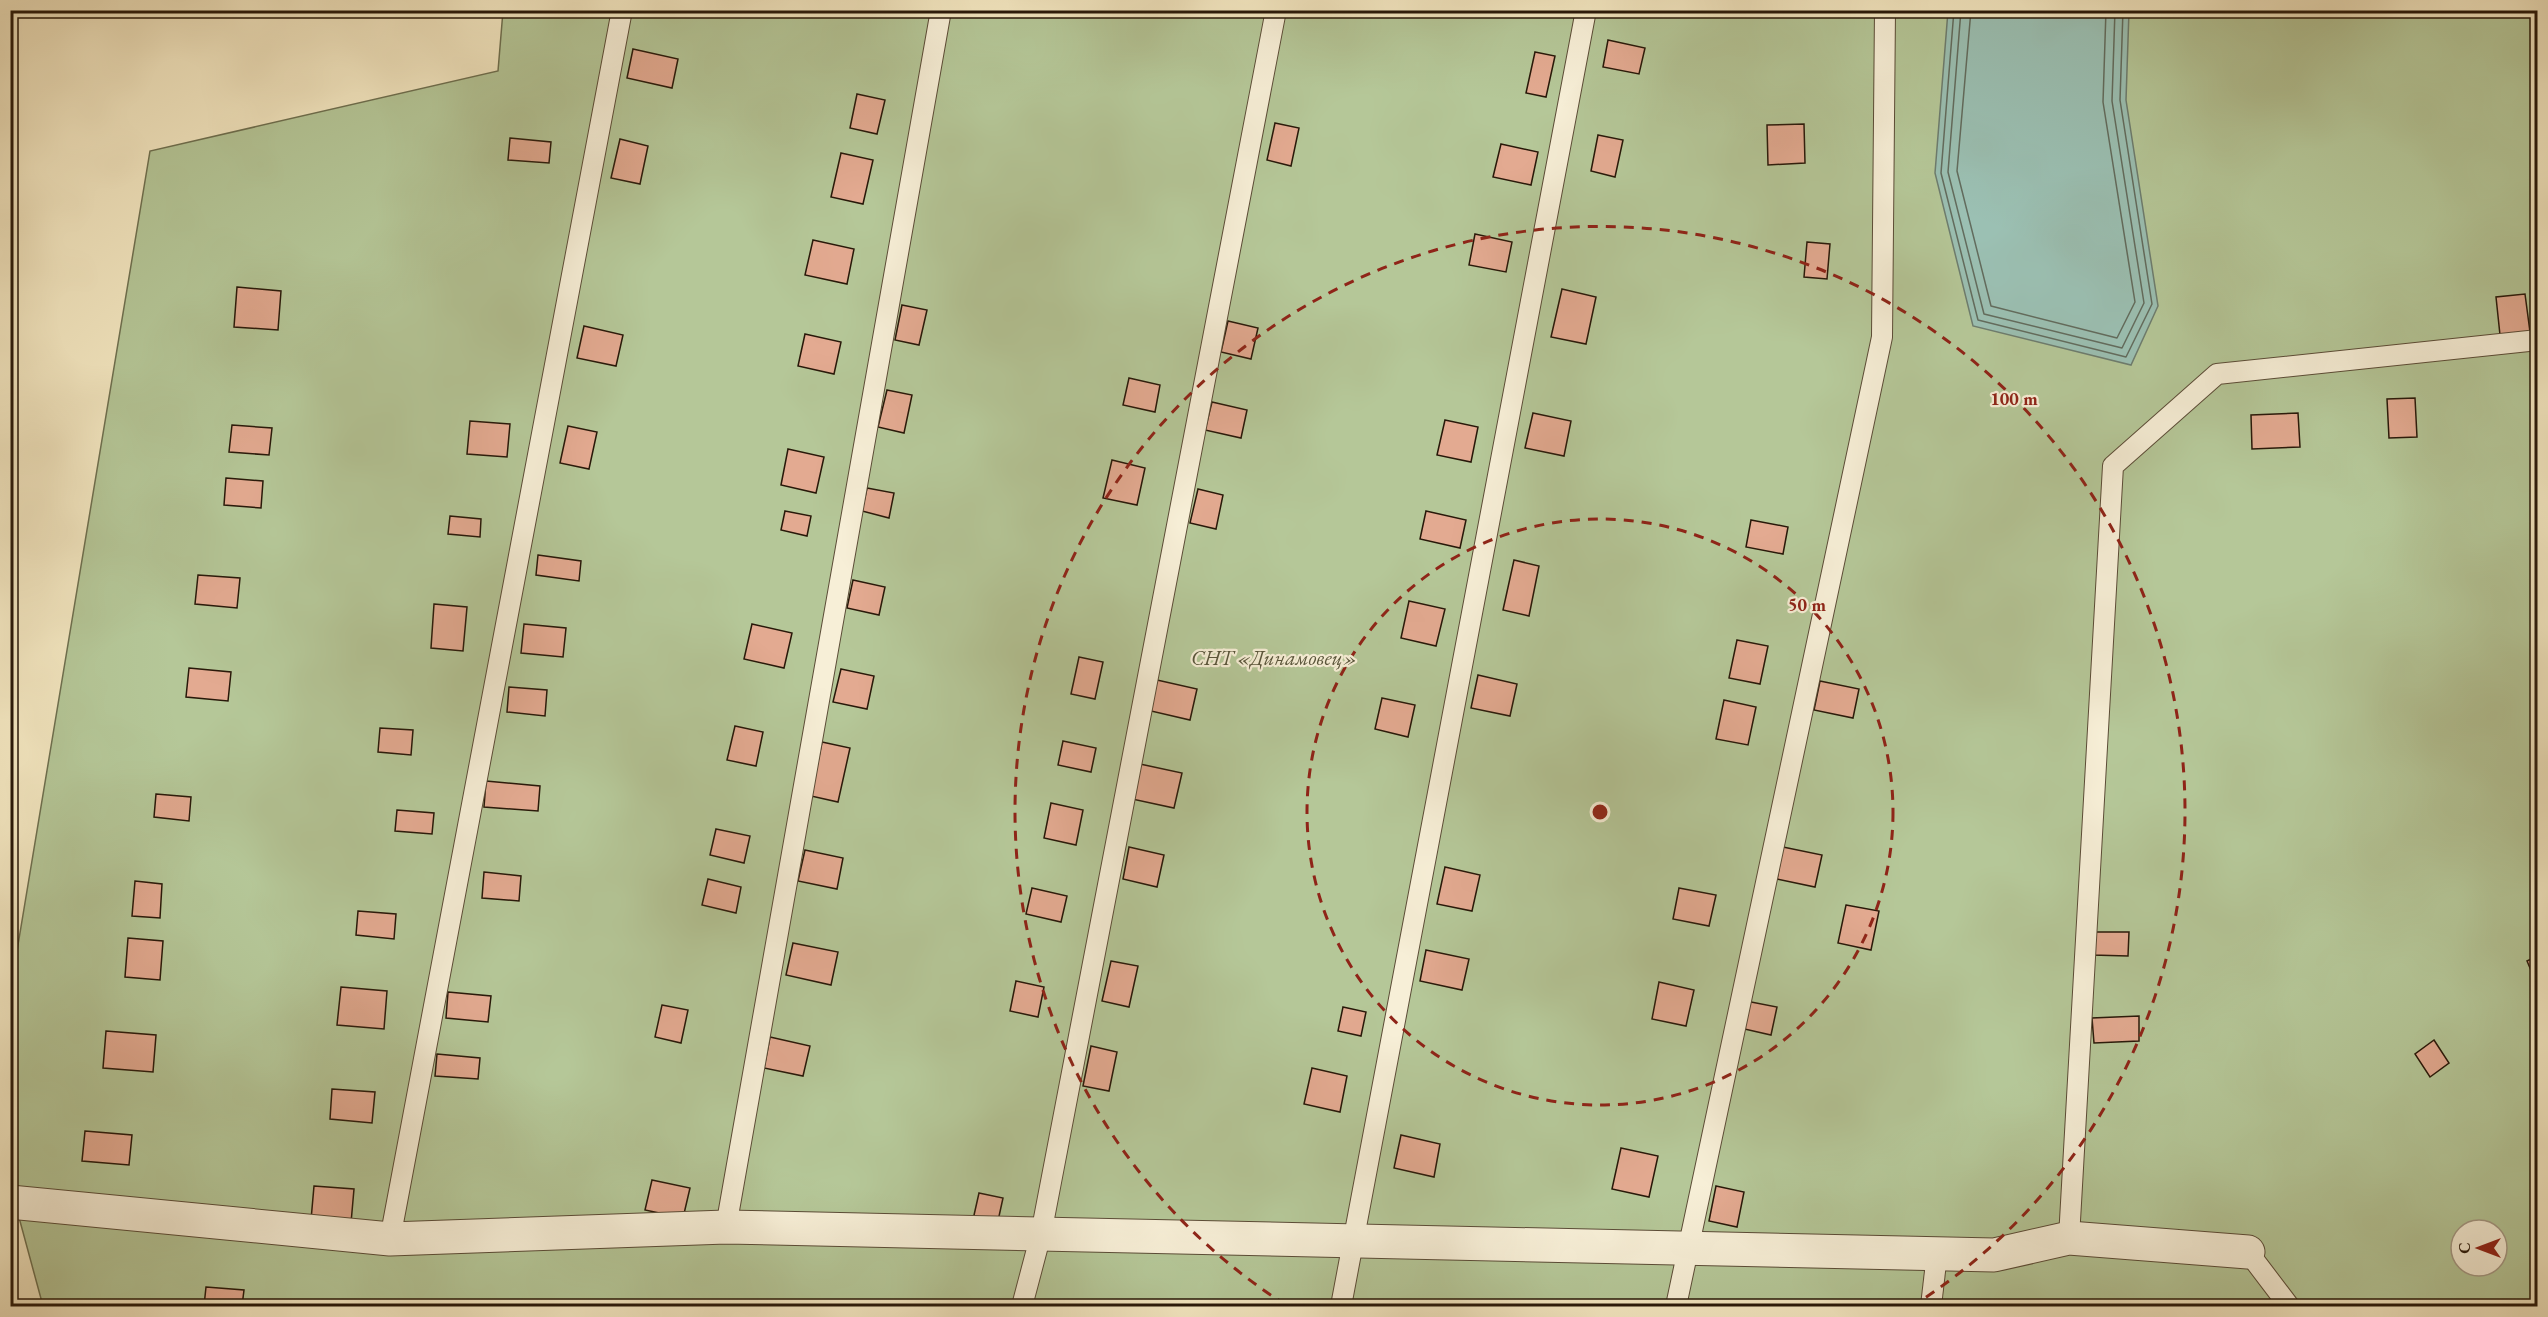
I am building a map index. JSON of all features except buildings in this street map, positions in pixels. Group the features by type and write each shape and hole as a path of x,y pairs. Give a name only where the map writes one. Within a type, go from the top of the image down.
{"street":[{"path":"10,1202 390,1239 726,1227 1994,1255 2069,1238 2248,1252"}],"lane":[{"path":"390,1239 622,10"},
{"path":"726,1227 941,10"},
{"path":"1022,1306 1041,1234 1276,10"},
{"path":"1341,1306 1586,10"},
{"path":"1676,1306 1882,337 1885,10"},
{"path":"2069,1238 2112,466 2217,374 2538,340"},
{"path":"2248,1252 2289,1306"},
{"path":"1931,1306 1936,1254"}],"green space":[{"name":"СНТ «Динамовец»","path":"503,11 2537,11 2537,1306 43,1306 11,1188 11,987 150,151 498,71"}],"water":[{"path":"1948,11 2129,11 2126,100 2158,306 2131,365 1973,326 1935,173"}]}
